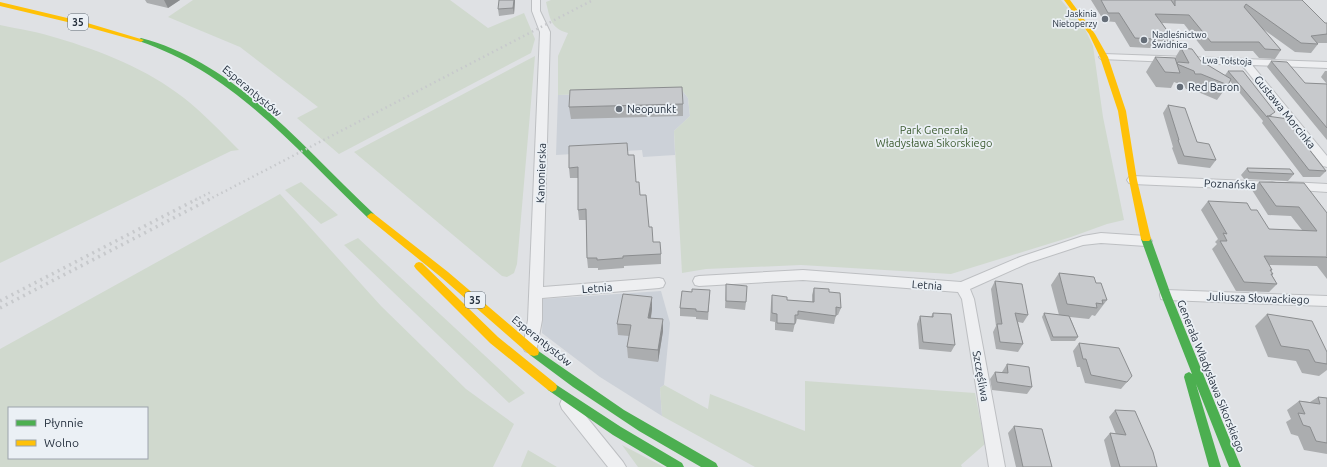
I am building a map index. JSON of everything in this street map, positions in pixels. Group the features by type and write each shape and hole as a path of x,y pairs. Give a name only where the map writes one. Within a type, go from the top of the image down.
{"main road":[{"name":"Generała Władysława Sikorskiego","path":"1067,0 1092,34 1104,57 1122,112 1133,180 1146,241 1235,467"},
{"name":"Esperantystów","path":"0,4 81,23 171,50 217,76 242,96 370,215 488,335 521,364 556,391 624,437 678,467"},
{"name":"Esperantystów","path":"370,215 444,274 578,386 668,443 710,466"},
{"name":"Generała Władysława Sikorskiego","path":"1166,295 1214,467"}],"street":[{"name":"Kanonierska","path":"530,347 535,320 545,32 536,11 536,0"},
{"name":"Lwa Tołstoja","path":"1104,57 1327,65"},
{"name":"Gustawa Morcinka","path":"1244,62 1327,163"},
{"name":"Poznańska","path":"1133,180 1327,188"},
{"name":"Letnia","path":"699,280 803,275 962,286 1024,260 1083,241 1101,238 1146,241"},
{"name":"Letnia","path":"536,292 659,283"},
{"name":"Szczęśliwa","path":"962,286 968,299 997,467"},
{"name":"Juliusza Słowackiego","path":"1166,295 1327,301"},
{"path":"556,391 618,467"}],"shaded area":[{"path":"682,90 688,98 690,116 674,131 675,155 643,157 642,150 556,155 558,95"},
{"path":"661,291 670,323 664,385 660,388 662,416 600,377 542,333 543,299"}],"green space":[{"path":"193,0 450,0 488,28 524,13 535,39 531,53 339,154 297,118 318,107 240,47 168,17"},
{"name":"Park Generała Władysława Sikorskiego","path":"551,0 1061,0 1085,29 1093,46 1103,117 1124,220 1107,224 1071,237 951,274 801,265 706,269 682,273 674,131 690,116 688,98 682,90 558,95 558,56 568,33 562,31 552,22 546,2"},
{"path":"0,25 43,34 74,43 107,55 155,78 184,98 239,150 231,151 0,263"},
{"path":"535,56 517,264 514,273 507,277 502,276 354,152"},
{"path":"301,182 338,215 321,224 285,190"},
{"path":"280,194 381,306 466,389 514,424 493,467 0,467 0,349"},
{"path":"358,238 525,393 509,403 344,245"},
{"path":"805,381 975,393 985,444 961,465 962,467 755,467 662,416 660,388 664,385 708,409 710,394 805,431"},
{"path":"622,445 664,467 638,467"},
{"path":"528,450 557,467 521,467"}],"building":[{"path":"499,0 514,0 513,8 498,9"},
{"path":"1101,0 1171,0 1175,6 1175,0 1302,0 1325,23 1327,23 1327,34 1311,36 1318,44 1301,43 1246,4 1244,7 1281,50 1265,49 1259,42 1211,42 1189,15 1155,14 1174,40 1135,38 1119,13 1108,13"},
{"path":"1181,48 1192,49 1203,64 1206,64 1231,79 1228,85 1201,74 1195,74 1194,71 1177,64 1178,62 1189,63"},
{"path":"1155,57 1175,58 1180,73 1165,72"},
{"path":"1271,61 1287,62 1305,83 1327,84 1327,128"},
{"path":"1228,71 1243,71 1275,112 1267,117"},
{"path":"682,87 683,104 569,107 570,90"},
{"path":"1168,105 1185,108 1197,142 1209,144 1216,160 1184,156"},
{"path":"1267,116 1288,119 1297,130 1294,130 1326,171 1309,170"},
{"path":"627,143 628,155 634,155 636,182 639,182 640,195 646,195 649,227 652,227 653,242 660,242 661,254 623,256 623,258 597,260 597,258 587,258 586,209 578,210 578,167 569,168 569,146"},
{"path":"1247,168 1290,169 1294,174 1249,172"},
{"path":"1259,182 1304,183 1327,213 1327,258 1264,256 1272,270 1270,270 1273,274 1271,274 1277,284 1244,282 1220,241 1227,241 1223,233 1227,234 1208,201 1247,203 1251,210 1257,210 1269,229 1317,231 1299,207 1276,206"},
{"path":"1059,273 1094,277 1096,283 1101,283 1107,300 1102,300 1103,304 1096,303 1097,308 1067,304"},
{"path":"995,281 1022,284 1028,315 1015,313 1023,344 1000,342 997,324 1002,324"},
{"path":"726,284 747,286 746,302 726,301"},
{"path":"814,288 829,289 829,292 840,293 841,308 836,307 836,316 798,311 798,315 795,315 795,324 777,323 777,314 772,313 772,295 787,297 787,300 814,302"},
{"path":"692,289 710,290 708,312 696,311 696,309 680,308 682,291 692,292"},
{"path":"623,294 652,297 648,318 663,319 658,350 627,347 631,325 617,324"},
{"path":"933,313 951,314 955,345 923,342 920,316 933,317"},
{"path":"1044,313 1069,316 1078,337 1053,337"},
{"path":"1267,314 1312,321 1327,352 1327,364 1315,362 1309,350 1281,346"},
{"path":"1079,343 1119,348 1132,376 1127,382 1091,375 1086,359 1083,359"},
{"path":"1007,364 1029,367 1032,387 997,382 995,372 1008,373"},
{"path":"1318,397 1327,398 1327,443 1316,441 1310,427 1303,425 1298,413 1305,414 1299,401 1320,404"},
{"path":"1115,410 1135,411 1153,452 1157,467 1120,467 1110,433 1126,435"},
{"path":"1014,426 1042,429 1052,467 1023,467"}],"railway":[{"path":"208,200 593,0"},
{"path":"197,199 211,192"},
{"path":"0,301 197,199"},
{"path":"0,308 210,199"}],"traffic: fast":[{"path":"141,40 178,54 206,69 257,106 371,216"},
{"path":"1146,239 1166,295 1235,467"},
{"path":"534,352 576,384 620,414 712,467"},
{"path":"1189,377 1215,467"},
{"path":"552,387 617,431 678,467"}],"traffic: slow":[{"path":"1067,0 1092,34 1104,57 1122,111 1133,180 1146,239"},
{"path":"0,4 82,23 141,40"},
{"path":"371,216 445,275 534,352"},
{"path":"419,266 494,340 552,387"}],"place":[{"name":"Jaskinia Nietoperzy","path":"1105,19"},
{"name":"Nadleśnictwo Świdnica","path":"1144,40"},
{"name":"Red Baron","path":"1180,87"},
{"name":"Neopunkt","path":"619,109"}]}
